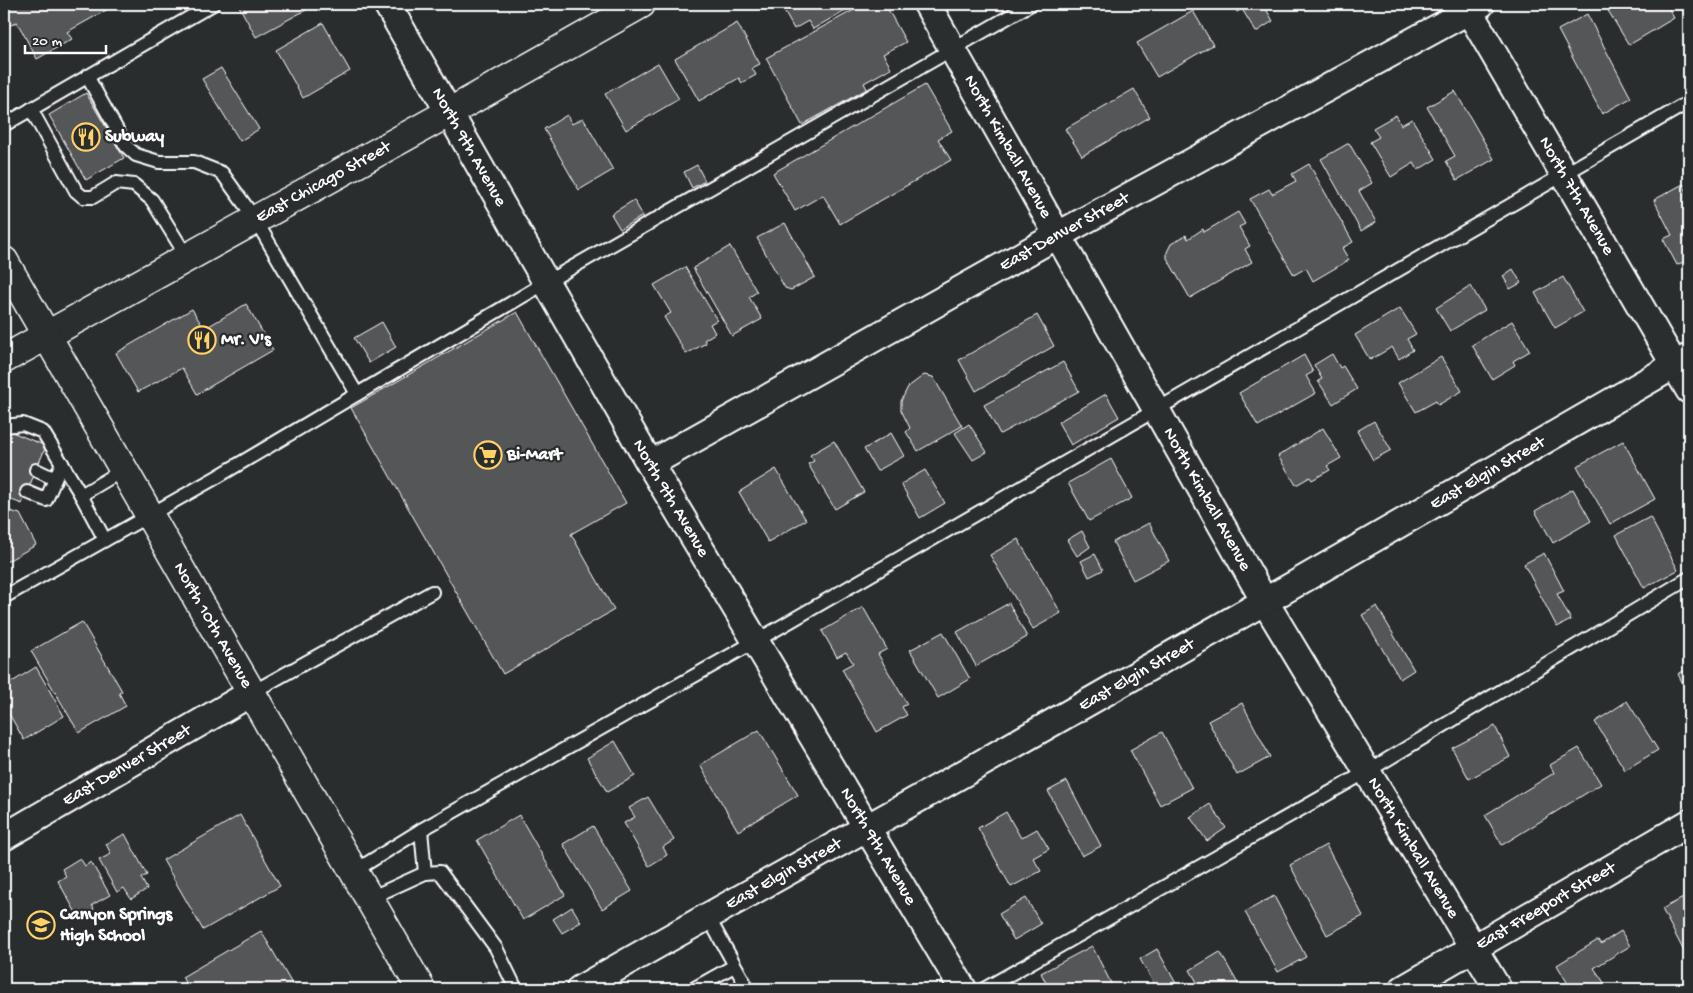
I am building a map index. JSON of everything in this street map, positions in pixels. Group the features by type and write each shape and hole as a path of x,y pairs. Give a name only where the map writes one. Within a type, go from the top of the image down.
{"main road":[{"name":"East Chicago Street","path":"4,359 641,4"},
{"name":"North 10th Avenue","path":"4,261 148,516 421,989"}],"street":[{"name":"North 9th Avenue","path":"387,4 650,464 963,989"},
{"name":"North Kimball Avenue","path":"927,4 1265,602 1498,989"},
{"name":"North 7th Avenue","path":"1472,6 1564,174 1682,361 1689,390"},
{"name":"East Denver Street","path":"650,464 1472,6"},
{"name":"East Elgin Street","path":"580,989 707,915 866,828 1265,602 1682,361"},
{"name":"East Denver Street","path":"4,837 251,693"},
{"name":"East Freeport Street","path":"1403,989 1689,824"}],"lane":[{"path":"4,125 213,4"},
{"path":"4,596 148,516 545,283 1031,4"},
{"path":"87,76 126,146 136,155 159,162 194,162 222,173 255,219 357,394"},
{"path":"353,872 421,830 756,641 1689,102"},
{"path":"31,109 76,191 83,198 93,197 116,183 134,184 152,200 187,257"},
{"path":"4,426 23,424 43,432 81,495 105,540"},
{"path":"27,492 46,500 62,463"},
{"path":"36,470 55,479"},
{"path":"81,495 123,470"},
{"path":"984,989 1368,771 1689,578"},
{"path":"251,693 432,592"},
{"path":"421,830 425,873"},
{"path":"368,898 425,873 440,872 496,948 516,989"},
{"path":"707,915 748,989"},
{"path":"693,989 734,966"}],"building":[{"path":"4,4 117,4 67,32 72,39 37,59 17,22 7,27 4,22"},
{"path":"243,4 317,4 256,37 239,6"},
{"path":"780,4 854,5 813,29 808,21 794,29"},
{"path":"863,4 885,4 906,42 883,54 891,68 864,83 867,89 802,125 766,58"},
{"path":"1232,4 1263,4 1273,21 1256,32 1242,9 1237,12"},
{"path":"1604,4 1666,4 1674,18 1629,45"},
{"path":"1681,4 1689,4 1689,14 1687,15"},
{"path":"1193,11 1213,45 1157,77 1137,43"},
{"path":"1587,14 1631,98 1602,114 1558,30"},
{"path":"323,23 350,71 303,98 276,50"},
{"path":"737,23 760,64 752,68 756,75 742,83 739,78 699,101 675,59"},
{"path":"658,63 679,99 626,130 605,94"},
{"path":"221,68 259,129 240,141 202,79"},
{"path":"925,85 952,131 938,139 951,160 840,224 823,195 795,211 773,173"},
{"path":"1134,89 1150,117 1082,156 1065,129"},
{"path":"1455,91 1494,159 1457,180 1446,161 1455,156 1427,107"},
{"name":"Subway","path":"86,93 124,158 86,180 49,115"},
{"path":"567,115 572,124 583,118 613,170 579,190 544,129"},
{"path":"1396,115 1401,125 1412,119 1436,159 1418,170 1414,163 1391,177 1370,142 1379,137 1373,128"},
{"path":"1349,143 1372,183 1359,191 1376,222 1361,231 1321,159"},
{"path":"1309,164 1353,242 1342,248 1349,260 1313,281 1306,268 1294,275 1250,199 1269,189 1272,194 1296,181 1292,174"},
{"path":"697,165 705,181 692,188 684,172"},
{"path":"1683,184 1689,196 1689,259 1677,265 1663,239 1672,235 1654,200"},
{"path":"634,200 643,216 620,229 611,214"},
{"path":"1238,212 1245,224 1239,227 1250,246 1245,249 1252,262 1190,298 1167,258 1167,252 1171,244 1186,235 1188,239 1203,229 1204,232"},
{"path":"785,223 815,277 791,290 785,288 757,238"},
{"path":"730,246 757,292 749,297 762,319 732,336 693,268"},
{"path":"685,267 717,320 710,324 715,333 704,340 706,343 686,354 664,317 671,313 654,285"},
{"path":"1513,269 1521,283 1510,289 1503,276"},
{"path":"1563,277 1583,312 1555,328 1535,293"},
{"path":"1471,286 1485,310 1450,331 1436,308"},
{"name":"Mr. V's","path":"246,304 273,350 197,394 182,368 138,392 116,353 192,309 204,329"},
{"path":"1400,308 1416,334 1407,339 1413,350 1399,359 1392,347 1370,360 1355,335"},
{"name":"Bi-Mart","path":"517,312 626,503 571,534 614,610 503,674 351,408"},
{"path":"1037,315 1054,346 976,391 959,360"},
{"path":"1512,321 1530,351 1513,361 1515,365 1492,379 1472,345"},
{"path":"382,322 396,347 369,363 354,338"},
{"path":"1332,354 1340,368 1343,366 1357,389 1333,404 1318,381 1322,379 1314,365"},
{"path":"1304,355 1313,372 1306,376 1316,393 1258,426 1239,393"},
{"path":"1441,357 1462,391 1438,405 1436,401 1416,412 1398,383"},
{"path":"1063,362 1079,391 1000,434 984,405"},
{"path":"924,375 933,377 962,426 918,451 906,432 910,428 901,410 901,401 908,387"},
{"path":"1106,394 1119,417 1071,445 1058,422"},
{"path":"1374,421 1391,450 1373,460 1357,431"},
{"path":"969,424 987,452 973,460 955,433"},
{"path":"1323,428 1341,458 1327,466 1330,470 1312,480 1310,477 1296,485 1278,456"},
{"path":"7,430 46,446 22,504 4,497 4,439"},
{"path":"891,433 904,456 877,471 864,449"},
{"path":"834,441 864,492 835,509 808,464 814,461 810,455"},
{"path":"1623,441 1655,499 1610,524 1577,466"},
{"path":"1111,459 1132,498 1089,521 1068,483"},
{"path":"776,469 806,520 768,542 739,492"},
{"path":"925,470 945,503 920,518 901,484"},
{"path":"1573,489 1591,521 1553,543 1535,511"},
{"path":"4,509 20,514 36,545 4,563"},
{"path":"1650,517 1678,570 1644,588 1616,535"},
{"path":"1149,523 1169,561 1133,580 1113,542"},
{"path":"1082,531 1090,547 1077,556 1067,540"},
{"path":"1018,539 1061,613 1033,629 990,555"},
{"path":"1544,553 1564,591 1557,594 1571,620 1557,627 1524,564"},
{"path":"1095,554 1103,570 1089,577 1081,561"},
{"path":"1009,603 1027,637 976,666 957,632"},
{"path":"1377,606 1414,670 1400,679 1362,615"},
{"path":"863,607 887,649 878,654 907,704 902,707 907,715 877,732 842,669 853,663 846,652 837,657 822,631"},
{"path":"82,622 122,691 119,693 126,706 79,733 31,651"},
{"path":"943,632 970,679 938,698 910,650"},
{"path":"36,667 64,716 24,740 4,705 4,687"},
{"path":"1689,668 1689,696 1678,674"},
{"path":"1627,701 1658,750 1625,770 1595,722"},
{"path":"1242,703 1270,757 1237,775 1208,721"},
{"path":"1495,726 1510,757 1469,779 1452,748"},
{"path":"759,730 798,795 738,831 700,765"},
{"path":"1162,732 1192,788 1160,805 1130,750"},
{"path":"615,741 635,776 607,792 587,758"},
{"path":"1579,748 1601,784 1502,845 1485,815 1554,773 1550,765"},
{"path":"1067,781 1101,846 1082,856 1048,791"},
{"path":"648,797 674,840 663,847 667,855 649,866 624,823 635,817 629,808"},
{"path":"1210,804 1226,828 1207,841 1190,817"},
{"path":"1006,812 1021,838 1037,829 1049,849 1033,858 1041,871 1011,887 978,828"},
{"path":"240,815 280,886 203,930 163,860"},
{"path":"519,815 565,895 523,920 477,840"},
{"path":"593,826 632,891 602,909 563,844"},
{"path":"125,834 147,875 141,878 147,889 131,899 124,888 117,892 99,860 111,854 106,844"},
{"path":"1326,845 1363,916 1327,935 1290,865"},
{"path":"80,858 85,866 91,862 110,895 92,905 94,909 79,918 58,881 66,876 62,869"},
{"path":"1689,895 1689,958 1688,959 1662,909"},
{"path":"1274,896 1306,957 1278,972 1245,912"},
{"path":"1026,898 1041,924 1014,940 999,914"},
{"path":"572,907 581,922 562,933 553,919"},
{"path":"261,931 295,989 189,989 182,977"},
{"path":"1621,931 1630,946 1594,968 1605,984 1597,989 1571,989 1557,965 1598,940 1601,944"},
{"path":"1092,946 1114,989 1049,989 1041,973"},
{"path":"1157,949 1179,989 1157,989 1140,959"},
{"path":"1220,952 1241,989 1201,989 1190,970"}],"place":[{"name":"Subway","path":"86,137"},
{"name":"Mr. V's","path":"202,340"},
{"name":"Bi-Mart","path":"488,455"},
{"name":"Canyon Springs High School","path":"41,925"}]}
